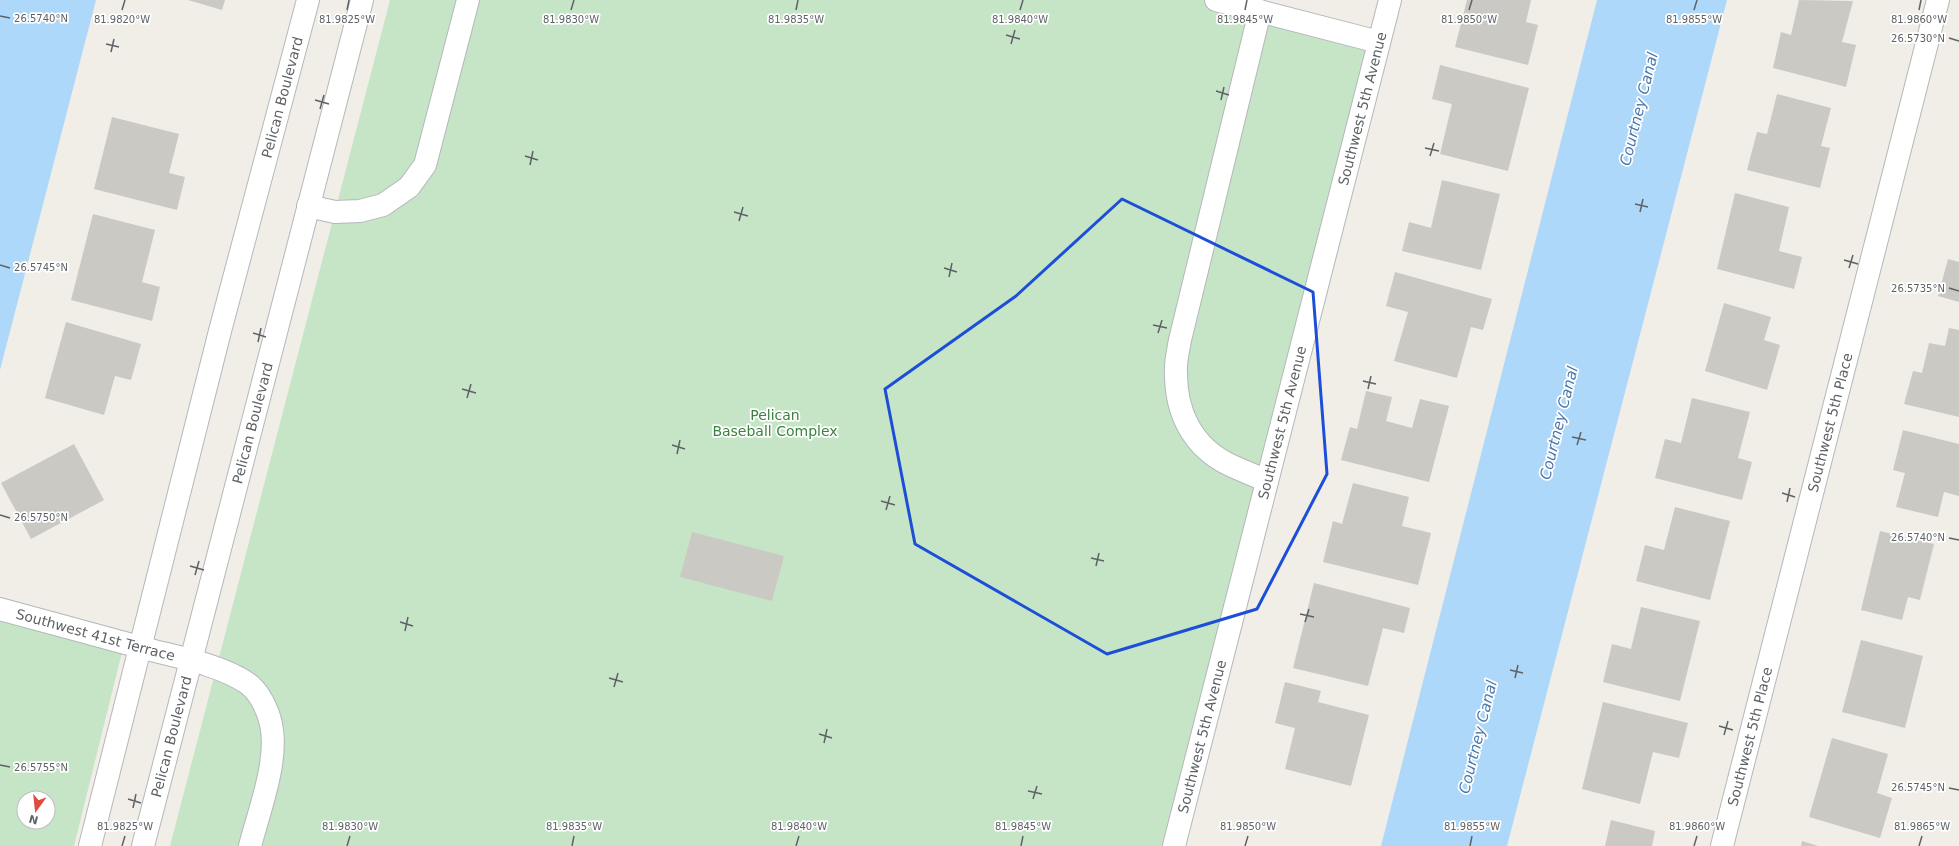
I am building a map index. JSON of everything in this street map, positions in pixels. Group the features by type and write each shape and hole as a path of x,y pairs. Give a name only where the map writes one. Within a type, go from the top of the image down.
{"street":[{"name":"Pelican Boulevard","path":"90,846 139,647 308,0"},
{"name":"Pelican Boulevard","path":"143,846 362,0"},
{"path":"308,206 334,212 360,211 382,205 409,187 425,165 468,0"},
{"path":"1216,0 1379,42"},
{"name":"Southwest 5th Avenue","path":"1174,846 1390,0"},
{"name":"Southwest 5th Place","path":"1722,846 1938,0"},
{"path":"1260,11 1180,340 1176,372 1178,401 1188,428 1204,448 1226,464 1267,481"},
{"name":"Southwest 41st Terrace","path":"0,609 217,668 248,683 263,702 271,725 272,748 268,776 250,846"}],"highlighted area":[{"path":"1122,199 1313,292 1327,474 1257,609 1107,654 915,544 885,389 1016,296"}],"green space":[{"name":"Pelican Baseball Complex","path":"390,0 1215,0 1379,42 1174,846 170,846"},
{"path":"0,611 124,644 74,846 0,846"}],"water":[{"path":"0,0 96,0 0,370"},
{"name":"Courtney Canal","path":"1597,0 1727,0 1507,846 1381,846"}],"building":[{"path":"188,0 225,0 222,10"},
{"path":"1467,0 1531,0 1526,22 1538,25 1528,65 1455,47"},
{"path":"1799,0 1853,1 1842,42 1856,45 1846,87 1773,68 1781,32 1791,35"},
{"path":"1440,65 1529,88 1508,171 1440,154 1452,104 1432,99"},
{"path":"1777,94 1831,108 1821,146 1830,148 1820,188 1747,170 1757,132 1767,134"},
{"path":"112,117 179,134 169,173 185,177 177,210 94,189"},
{"path":"1442,180 1500,194 1481,270 1402,251 1409,222 1431,228"},
{"path":"1735,193 1789,207 1779,251 1802,257 1794,289 1717,269"},
{"path":"93,214 155,230 142,282 160,287 152,321 71,300"},
{"path":"1948,259 1959,262 1959,302 1938,296"},
{"path":"1395,272 1492,299 1483,330 1471,327 1457,378 1394,361 1408,312 1386,306"},
{"path":"1724,303 1771,317 1764,340 1780,345 1767,390 1705,371"},
{"path":"66,322 141,344 131,380 115,376 104,415 45,398"},
{"path":"1949,328 1959,330 1959,417 1904,404 1913,371 1922,373 1929,343 1945,346"},
{"path":"1366,391 1392,397 1386,421 1412,428 1420,399 1449,406 1429,482 1341,460 1350,427 1357,429"},
{"path":"1692,398 1750,412 1738,458 1752,462 1742,500 1655,478 1665,439 1681,443"},
{"path":"1903,430 1959,444 1959,496 1944,492 1938,517 1896,507 1905,473 1893,470"},
{"path":"74,444 104,500 31,539 1,483"},
{"path":"1353,483 1409,497 1402,526 1431,533 1418,585 1323,562 1333,521 1342,524"},
{"path":"1675,507 1730,521 1710,600 1636,581 1645,545 1664,550"},
{"path":"1880,531 1934,544 1920,600 1908,597 1902,620 1861,610"},
{"path":"692,532 784,556 772,601 680,577"},
{"path":"1314,583 1410,608 1404,633 1383,628 1368,686 1293,668"},
{"path":"1641,607 1700,621 1680,701 1603,682 1612,644 1631,649"},
{"path":"1861,640 1923,656 1905,728 1842,712"},
{"path":"1285,682 1321,691 1318,702 1369,715 1351,786 1285,769 1295,728 1275,723"},
{"path":"1603,702 1688,723 1679,758 1653,752 1640,804 1582,789"},
{"path":"1832,738 1888,754 1877,793 1892,798 1880,838 1809,817"},
{"path":"1611,820 1655,831 1652,846 1605,846"},
{"path":"1802,841 1818,846 1801,846"}]}
